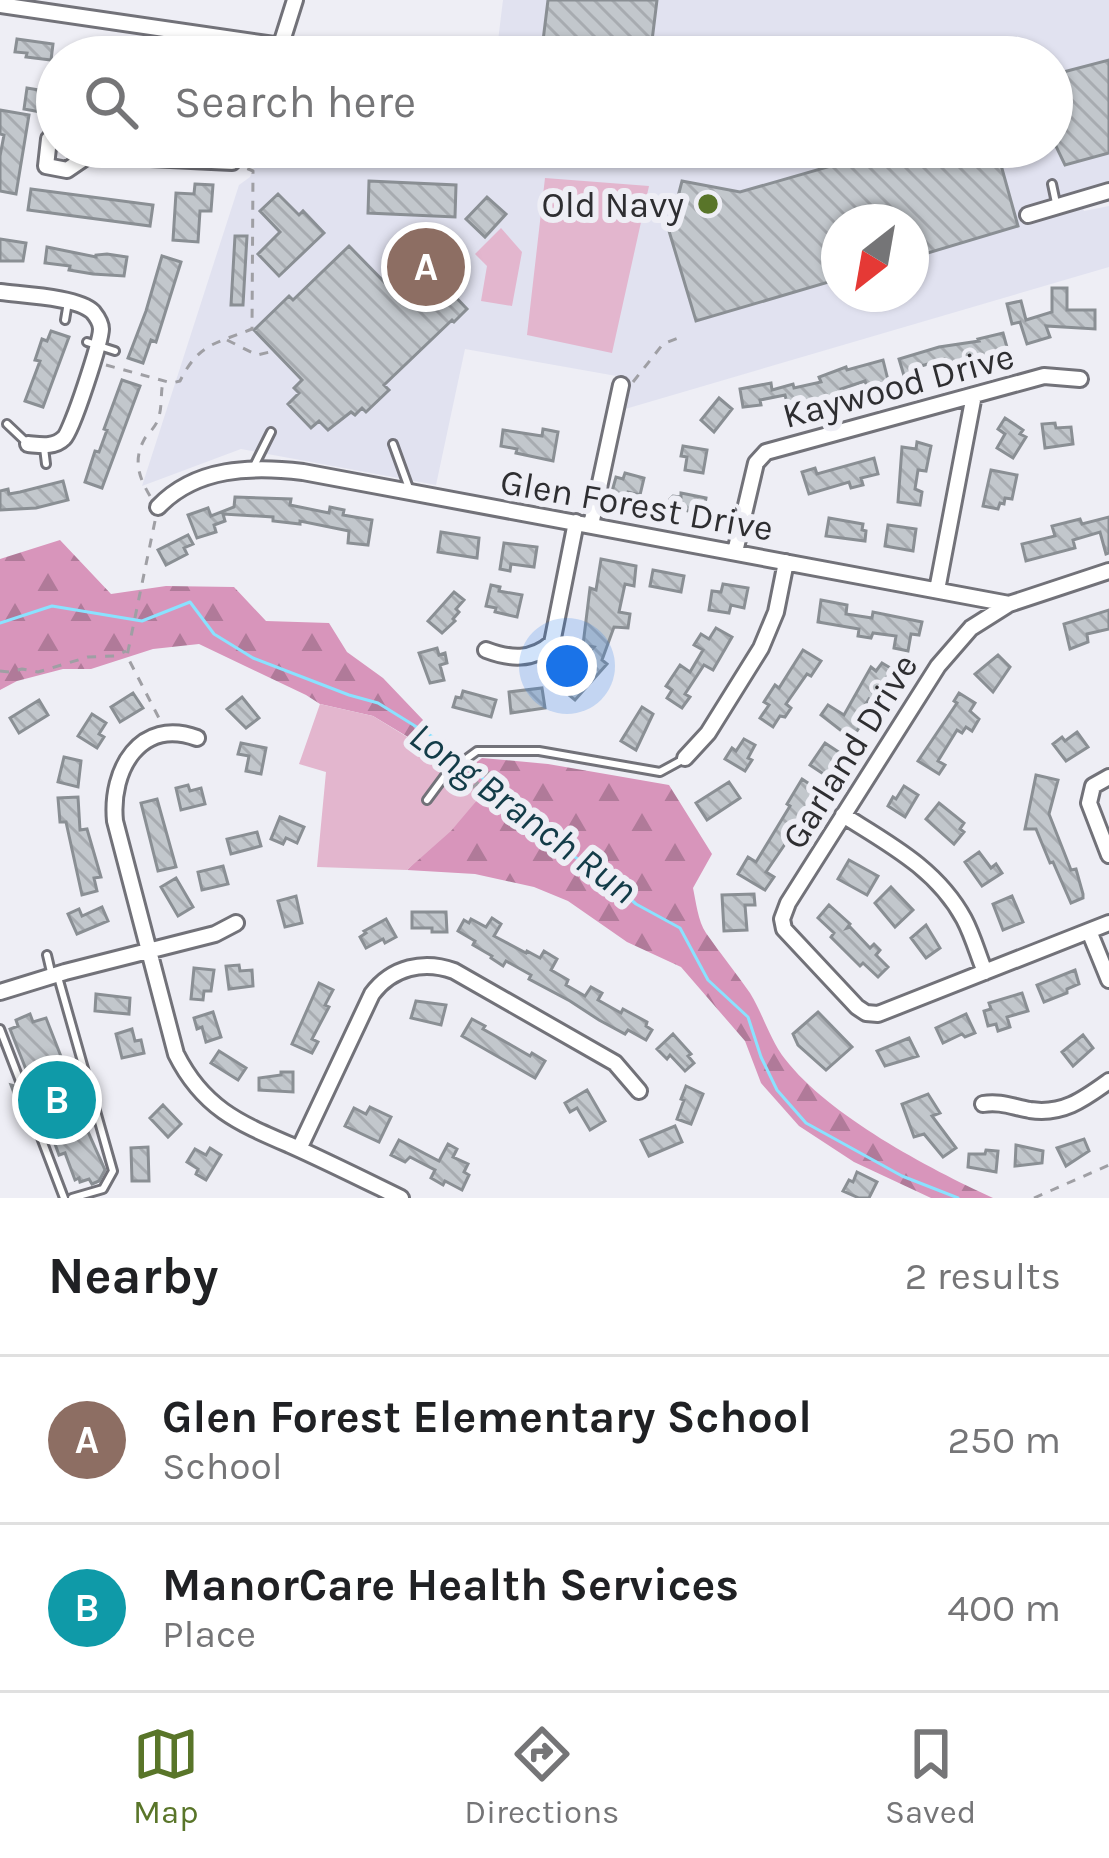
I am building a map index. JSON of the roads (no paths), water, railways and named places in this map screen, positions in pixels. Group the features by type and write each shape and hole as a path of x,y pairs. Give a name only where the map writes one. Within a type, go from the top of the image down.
{"street":[{"path":"283,36 295,0"},
{"path":"0,5 188,36"},
{"path":"1028,215 1102,192"},
{"path":"0,292 42,290 84,306 96,316 101,332 69,432 64,439 36,444"},
{"name":"Kaywood Drive","path":"735,552 756,453 1044,376 1080,379"},
{"path":"486,650 528,656 552,643 621,385"},
{"path":"937,590 974,395"},
{"name":"Glen Forest Drive","path":"158,507 182,486 254,468 303,472 1009,604 1109,571"},
{"path":"685,758 708,733 761,648 776,612 786,562"},
{"name":"Garland Drive","path":"985,972 871,1014 857,1007 784,929 784,912 952,646 1009,604"},
{"path":"197,738 154,736 134,751 114,791 115,820 176,1054 194,1085 220,1111 401,1198"},
{"path":"1109,777 1093,786 1088,800 1109,855"},
{"path":"843,815 932,876 963,918 985,972 1109,922"},
{"path":"0,992 215,934 236,923"},
{"path":"1089,931 1109,980"},
{"path":"298,1149 372,994 389,977 414,967 454,971 615,1063 639,1090"},
{"path":"982,1103 1058,1110 1083,1100 1109,1081"}],"lane":[{"path":"286,27 304,31"},
{"path":"1052,184 1057,206"},
{"path":"1102,192 1102,211"},
{"path":"65,320 68,302"},
{"path":"92,354 115,351"},
{"path":"92,354 107,373"},
{"path":"60,404 76,410"},
{"path":"7,424 36,444 46,464"},
{"path":"254,468 271,432"},
{"path":"392,444 410,492"},
{"path":"428,800 446,772 477,751 539,751 660,772 685,758"},
{"path":"26,1098 68,1198 103,1189 113,1172 47,955"},
{"path":"0,1029 20,1081"}],"waterway":[{"name":"Long Branch Run","path":"0,623 52,606 142,621 190,602 214,634 253,658 378,703 449,747 516,809 545,825 564,850 636,904 680,928 708,980 748,1017 777,1090 806,1123 902,1176 958,1198"}],"place":[{"name":"Old Navy","path":"708,204"},
{"name":"Glen Forest Elementary School","path":"426,267"},
{"name":"ManorCare Health Services","path":"57,1100"}]}
